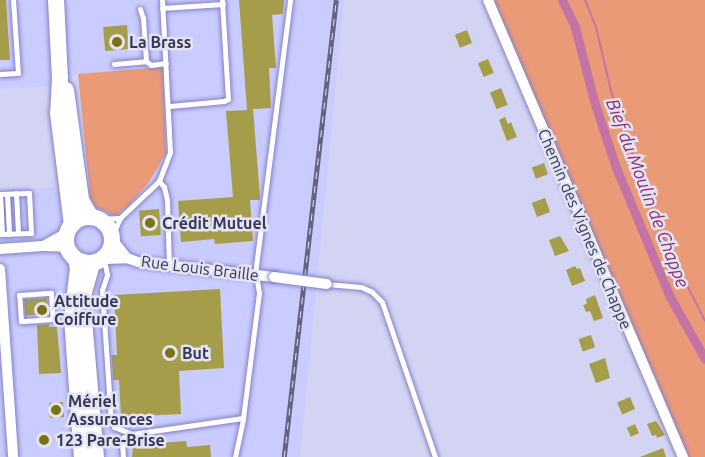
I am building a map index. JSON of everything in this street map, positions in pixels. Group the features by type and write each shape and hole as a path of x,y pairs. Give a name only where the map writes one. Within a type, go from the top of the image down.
{"main road":[{"path":"56,0 60,60 58,113 80,248 84,289 84,329 96,457"},
{"path":"60,60 70,110 81,200 95,218 106,224 112,238 110,250 80,248"},
{"path":"82,457 72,318 81,219 95,218"}],"street":[{"name":"Chemin des Vignes de Chappe","path":"488,0 683,457"},
{"name":"Rue Louis Braille","path":"112,238 127,258"},
{"path":"0,249 43,246 53,242 80,248"},
{"name":"Rue Louis Braille","path":"80,248 148,265 255,274 327,284"},
{"path":"0,269 14,457"}],"lane":[{"path":"0,74 18,73 13,0"},
{"path":"112,238 120,218 159,181 171,152 162,0"},
{"path":"236,457 259,293 255,274 290,0"},
{"path":"162,8 223,2 228,99 170,106"},
{"path":"140,9 146,61"},
{"path":"114,64 146,61 151,65 166,63"},
{"path":"159,181 164,187 166,200 169,266"},
{"path":"16,193 18,233"},
{"path":"16,193 29,193 31,233 4,234 2,194 16,193"},
{"path":"95,218 120,218"},
{"path":"80,248 107,268 102,290 111,421 114,427 132,434"},
{"path":"327,284 361,287 372,292 382,302 435,457"},
{"path":"2,295 51,293 53,319 21,321 19,295"},
{"path":"123,457 122,442 124,437 132,434 243,418"}],"shaded area":[{"path":"0,0 344,0 300,457 102,457 64,319 73,457 0,457 0,362 6,361 0,269 0,191 54,187 115,216 128,206 149,182 166,153 78,74 47,86 0,89"},
{"path":"488,0 705,0 705,457 683,457"},
{"path":"163,67 166,153 149,182 128,206 115,216 91,205 78,74"}],"building":[{"path":"0,0 6,0 10,60 0,60"},
{"path":"239,0 284,0 283,14 272,15 276,68 269,68 271,108 253,109 260,200 250,200 253,241 215,244 214,239 181,242 178,201 233,197 226,111 247,110"},
{"name":"La Brass","path":"127,25 129,49 105,51 103,27"},
{"path":"467,30 472,43 460,48 455,35"},
{"path":"488,59 494,73 484,77 478,63"},
{"path":"501,88 508,105 497,109 490,92"},
{"path":"505,117 508,124 511,122 517,137 507,141 499,120"},
{"path":"544,163 548,174 536,179 532,167"},
{"path":"545,198 550,212 537,217 532,203"},
{"name":"Crédit Mutuel","path":"159,209 161,235 141,236 139,210"},
{"path":"560,236 569,251 555,256 549,240"},
{"path":"575,266 577,269 580,268 585,281 572,286 566,270"},
{"name":"But","path":"220,289 224,368 179,371 181,414 121,417 119,380 113,380 111,355 117,355 114,295"},
{"path":"595,295 603,318 594,321 590,311 586,312 583,305 587,304 586,299"},
{"path":"47,298 48,314 25,316 24,300"},
{"path":"49,324 49,327 57,327 61,373 39,374 37,325"},
{"path":"591,335 595,347 583,351 579,339"},
{"path":"605,358 610,378 596,383 589,364"},
{"path":"630,397 635,409 622,414 617,402"},
{"name":"Mériel Assurances","path":"63,402 64,417 50,418 49,403"},
{"path":"656,421 665,435 657,438 656,435 652,436 647,424"},
{"path":"635,424 639,433 631,437 627,428"},
{"path":"186,441 187,447 210,445 211,457 132,457 133,445"},
{"path":"663,448 666,457 640,457"}],"waterway":[{"name":"Bief du Moulin de Chappe","path":"562,0 575,27 594,101 615,165 670,297 705,359"},
{"path":"585,0 596,27 611,91 641,178 667,246 705,321"}],"railway":[{"path":"284,457 336,0"}],"place":[{"name":"La Brass","path":"117,42"},
{"name":"Crédit Mutuel","path":"150,223"},
{"name":"Attitude Coiffure","path":"42,310"},
{"name":"But","path":"170,353"},
{"name":"Mériel Assurances","path":"56,410"},
{"name":"123 Pare-Brise","path":"44,440"}]}
